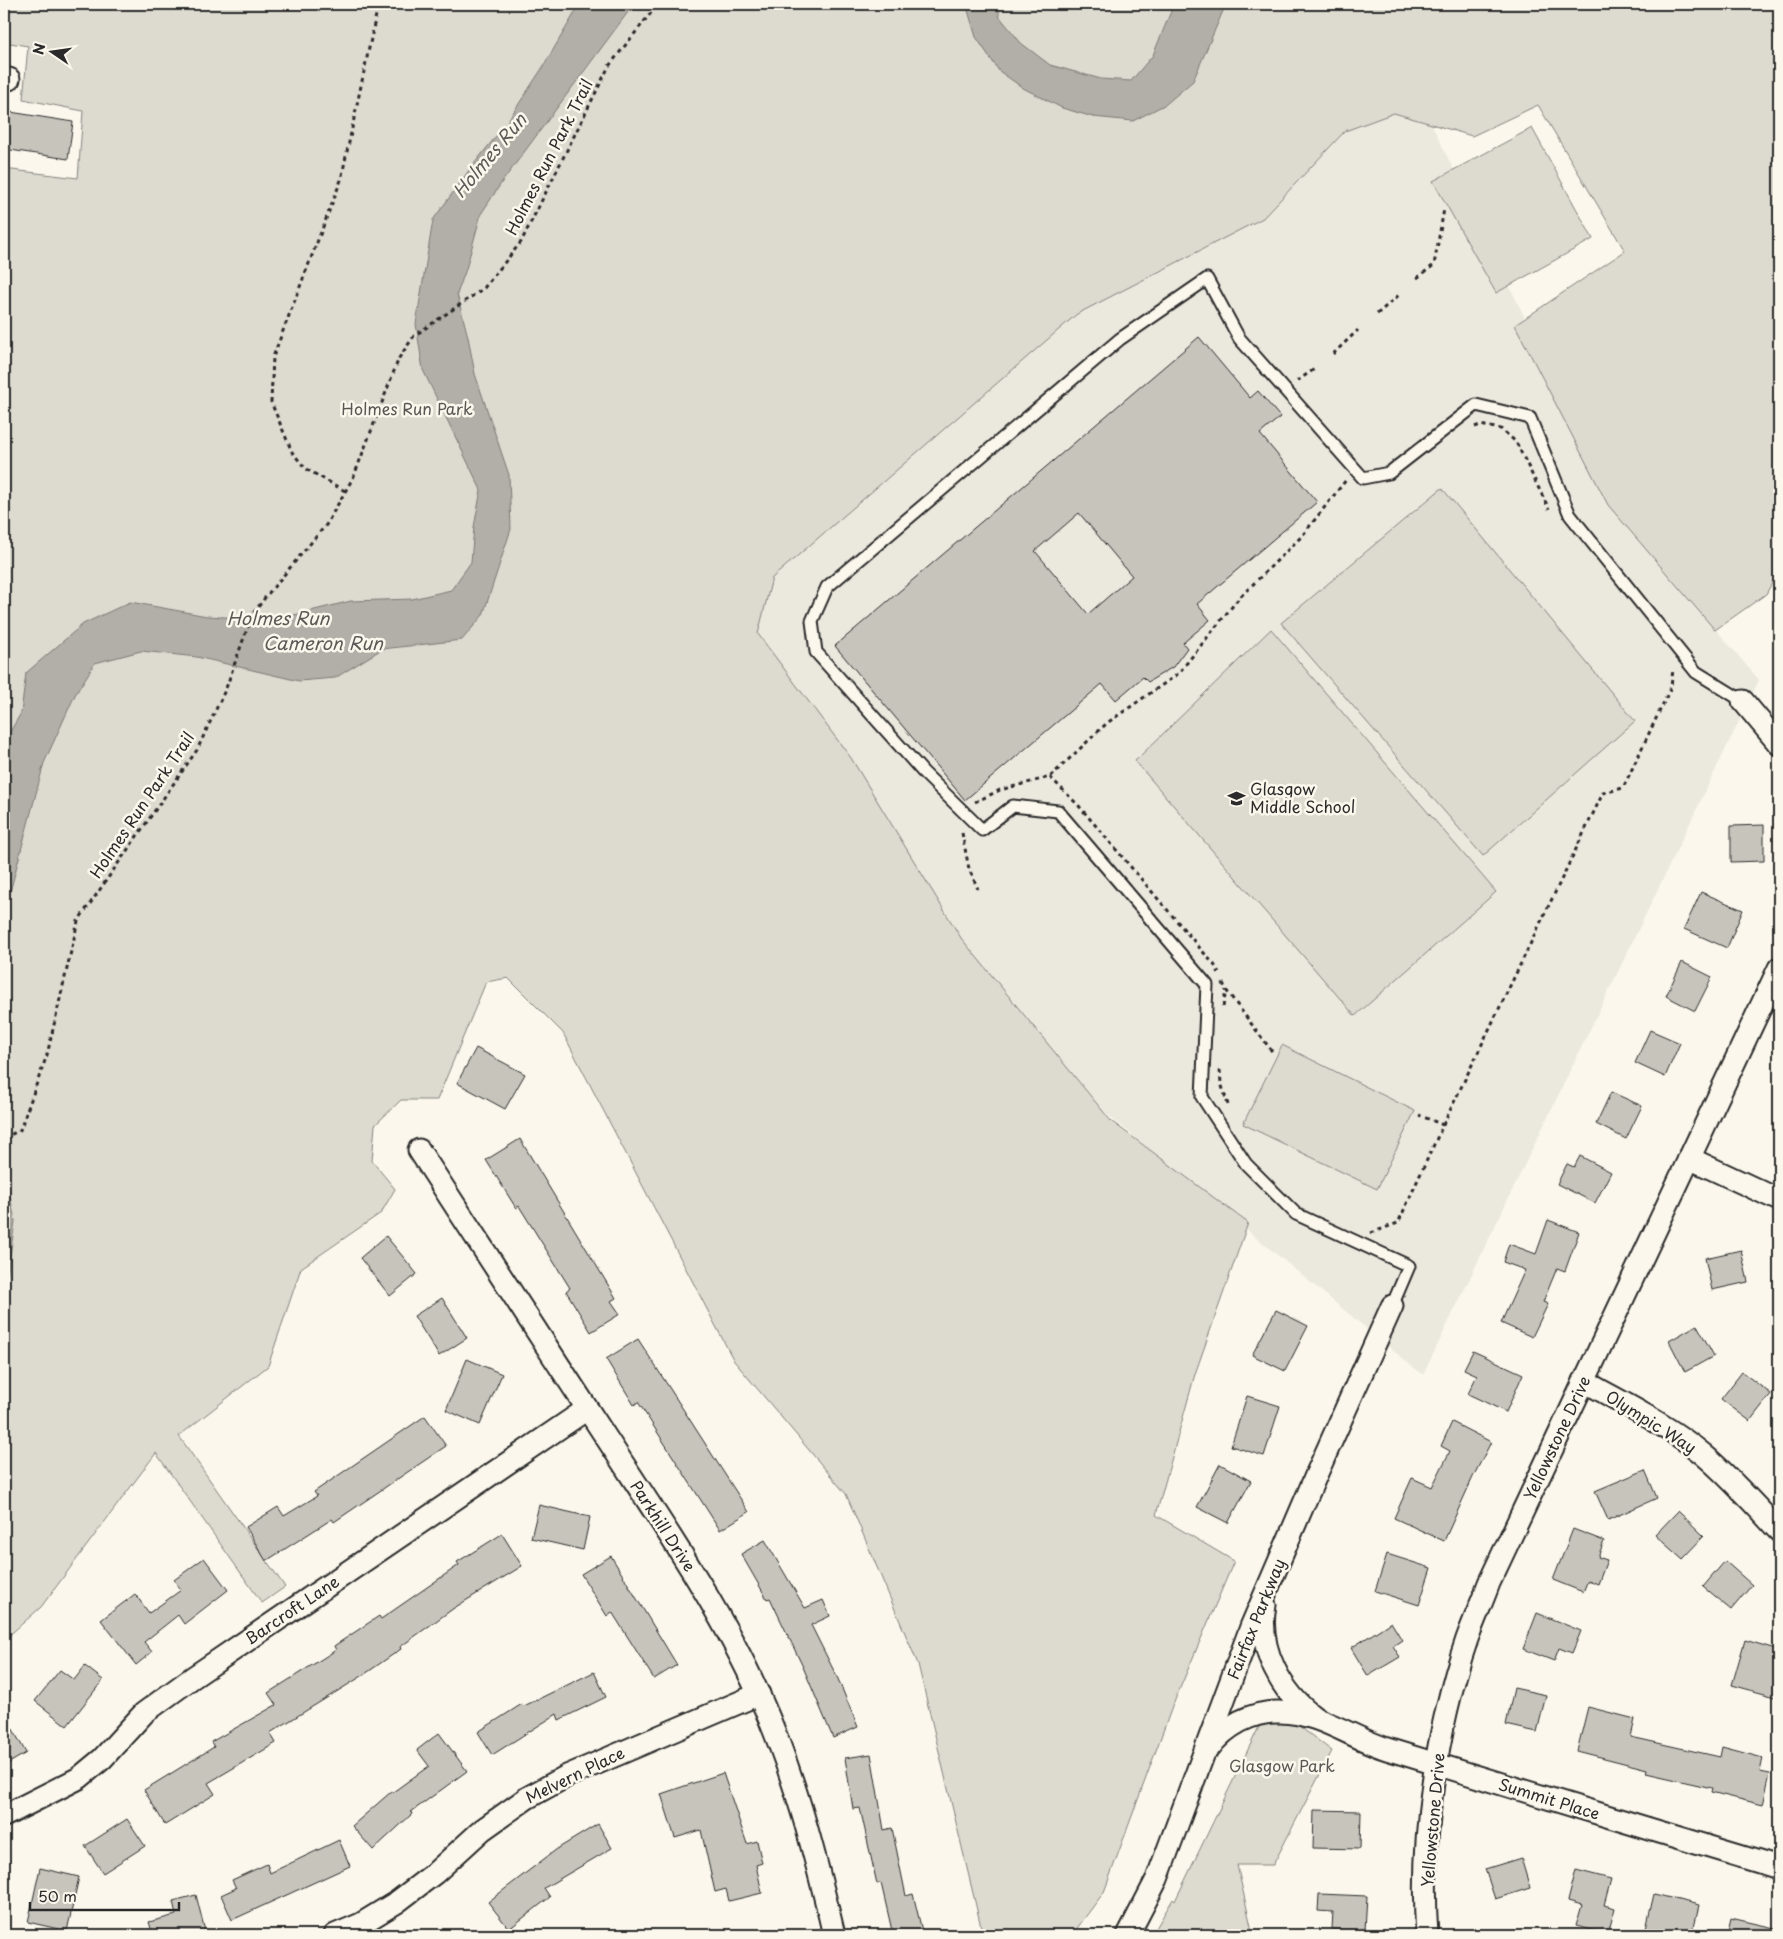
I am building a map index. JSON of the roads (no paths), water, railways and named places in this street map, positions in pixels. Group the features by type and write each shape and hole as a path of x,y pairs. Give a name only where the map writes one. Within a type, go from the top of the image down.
{"street":[{"path":"1743,701 1779,744"},
{"name":"Yellowstone Drive","path":"1427,1935 1427,1852 1436,1764 1450,1699 1467,1640 1489,1583 1779,968"},
{"name":"Parkhill Drive","path":"420,1150 689,1566 734,1644 759,1694 788,1770 814,1851 834,1935"},
{"path":"1689,1158 1779,1200"},
{"name":"Fairfax Parkway","path":"1128,1935 1157,1879 1200,1762 1271,1581 1392,1306"},
{"name":"Olympic Way","path":"1584,1381 1674,1433 1704,1455 1747,1495 1779,1531"},
{"name":"Barcroft Lane","path":"4,1816 79,1778 102,1759 144,1713 192,1678 587,1409"},
{"name":"Summit Place","path":"1271,1581 1264,1621 1266,1644 1274,1669 1286,1690 1303,1708 1322,1722"},
{"name":"Melvern Place","path":"335,1935 361,1924 397,1902 434,1873 482,1830 527,1798 567,1776 759,1694"},
{"name":"Summit Place","path":"1200,1762 1216,1739 1240,1721 1260,1714 1280,1712 1302,1714 1381,1747 1779,1868"}],"lane":[{"path":"1392,1306 1409,1266 1296,1214 1246,1164 1202,1097 1207,985 1058,811 1014,806 982,830 923,772 816,652 812,621 826,587 1120,339 1206,279 1239,338 1363,478 1389,473 1476,405 1530,418 1570,515 1696,672 1743,701"}],"water":[{"name":"Cameron Run","path":"580,4 634,4 502,182 481,214 457,294 475,374 509,475 511,529 483,615 462,640 382,649 335,678 299,681 197,657 141,651 95,663 75,695 44,763 4,915 4,742 21,713 26,673 83,624 130,602 207,616 260,619 294,615 351,601 412,599 451,590 471,562 474,527 481,490 423,370 416,324 433,220 505,125 543,67"},
{"path":"966,4 999,4 999,16 1021,43 1050,65 1101,79 1131,81 1153,55 1174,4 1226,4 1193,81 1166,104 1133,121 1093,117 1062,108 1023,88 999,71 976,37"},
{"path":"4,1166 15,1221 4,1298"}],"place":[{"name":"Glasgow Middle School","path":"1236,798"}],"water label":[{"name":"Holmes Run","path":"490,156"},
{"name":"Holmes Run","path":"278,619"}],"park label":[{"name":"Holmes Run Park","path":"407,409"},
{"name":"Glasgow Park","path":"1282,1766"}]}
